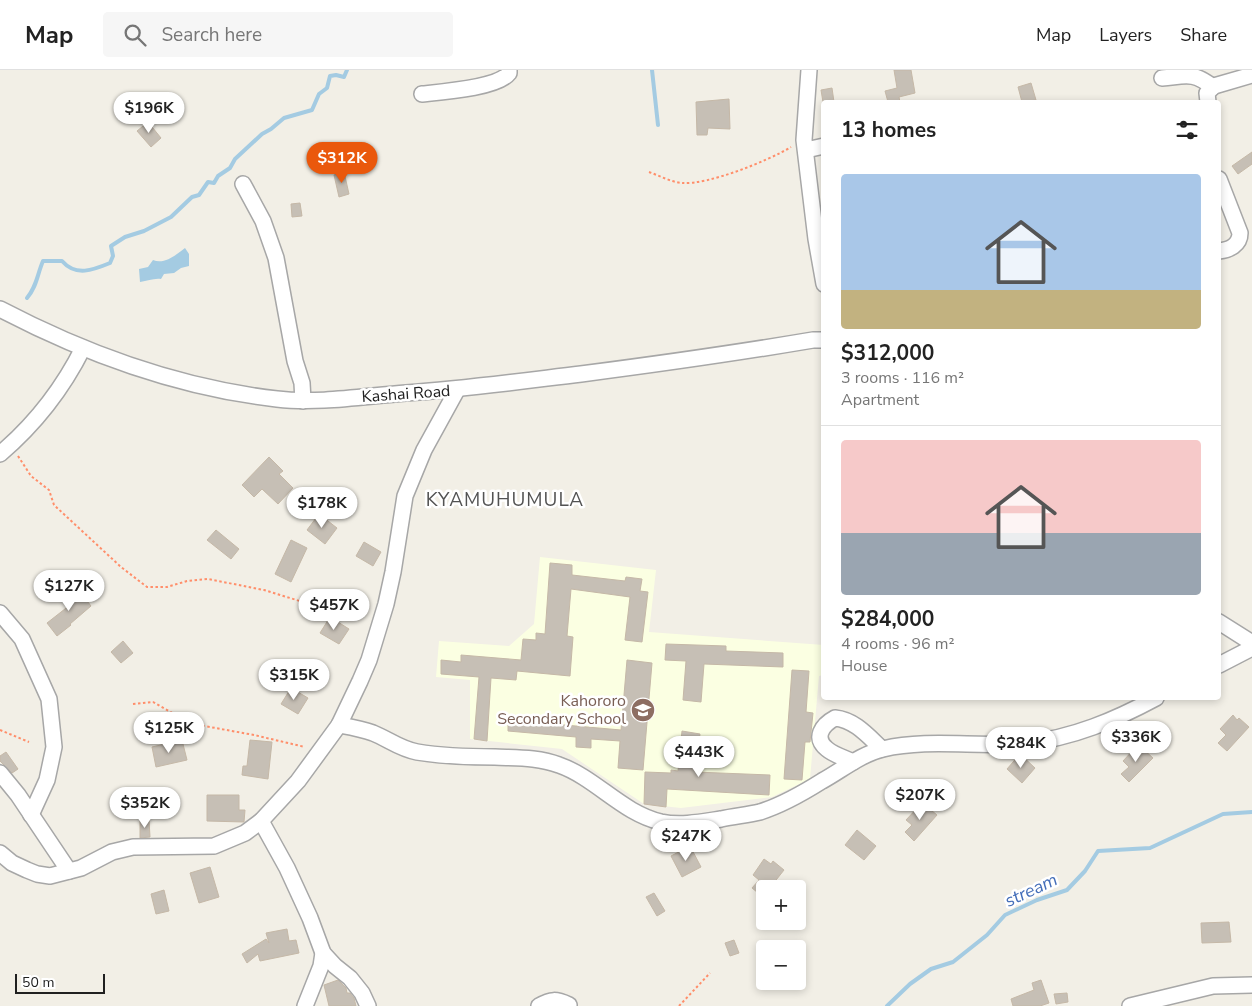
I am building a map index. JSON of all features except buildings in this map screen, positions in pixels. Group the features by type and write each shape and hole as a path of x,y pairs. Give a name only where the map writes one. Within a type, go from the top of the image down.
{"street":[{"path":"422,94 458,91 502,79 506,77 509,70"},
{"path":"809,70 805,145 821,267"},
{"path":"1162,78 1192,75 1200,77 1213,87"},
{"path":"1208,100 1207,93 1213,87 1252,75"},
{"path":"805,145 821,146"},
{"path":"243,184 263,222 276,258 295,361 302,383 303,401"},
{"path":"1221,184 1240,233 1238,242 1226,249"},
{"path":"1226,249 1252,244"},
{"name":"Kashai Road","path":"0,309 83,348 162,376 241,393 303,401 457,390 821,340"},
{"path":"6,449 24,432 66,379 83,348"},
{"path":"0,853 12,863 37,874 50,876 81,868 112,852 133,847 214,846 245,833 261,821 298,781 339,725 369,660 394,572 405,496 424,450 457,390"},
{"path":"0,613 22,639 50,700 54,747 46,780 31,815"},
{"path":"1221,623 1252,643"},
{"path":"1221,664 1252,648"},
{"path":"339,725 372,733 395,746 413,751 462,756 535,758 559,764 581,775 599,789 636,812 661,822 691,824 760,812 797,796 853,762 882,749 923,743 1026,744 1064,737 1090,729 1124,715 1152,700"},
{"path":"853,762 829,751 822,744 819,735 822,728 835,718 854,724 882,749"},
{"path":"0,772 69,871"},
{"path":"261,821 287,868 310,918 323,954 350,978 362,992 368,1006"},
{"path":"305,1006 321,966 323,954"},
{"path":"1130,1006 1213,986 1252,985"},
{"path":"539,1006 549,1000 558,999 569,1005"}],"path":[{"path":"649,172 682,182 696,182 805,145"},
{"path":"6,449 31,476 49,490 54,505 121,567 148,588 167,587 187,581 208,579 264,590 303,602 341,610 386,604"},
{"path":"134,704 153,702 174,714 204,726 254,735 288,744 322,749"},
{"path":"0,730 29,742"},
{"path":"679,1006 710,973"}],"shaded area":[{"name":"Kahororo Secondary School","path":"540,557 656,570 649,632 821,645 821,676 819,676 810,779 772,797 681,808 644,804 562,749 470,739 470,680 436,677 439,641 509,646 534,624"}],"water":[{"path":"185,248 189,254 189,266 181,268 174,273 164,274 161,279 140,282 139,269 148,267 153,260 166,260"}],"waterway":[{"path":"27,298 35,285 43,261 62,261 67,266 79,271 91,270 110,263 113,256 111,246 125,237 144,231 171,217 192,197 199,195 208,182 214,183 218,176 230,168 235,159 262,134 284,118 312,110 319,94 327,88 330,76 344,77 347,70"},
{"path":"652,70 658,125"},
{"name":"stream","path":"887,1006 910,984 931,969 953,962 987,935 1005,915 1037,900 1067,890 1085,871 1098,851 1150,848 1223,814 1252,812"}],"place":[{"name":"Kahororo Secondary School","path":"643,710"}],"district":[{"name":"KYAMUHUMULA","path":"505,500"}]}
